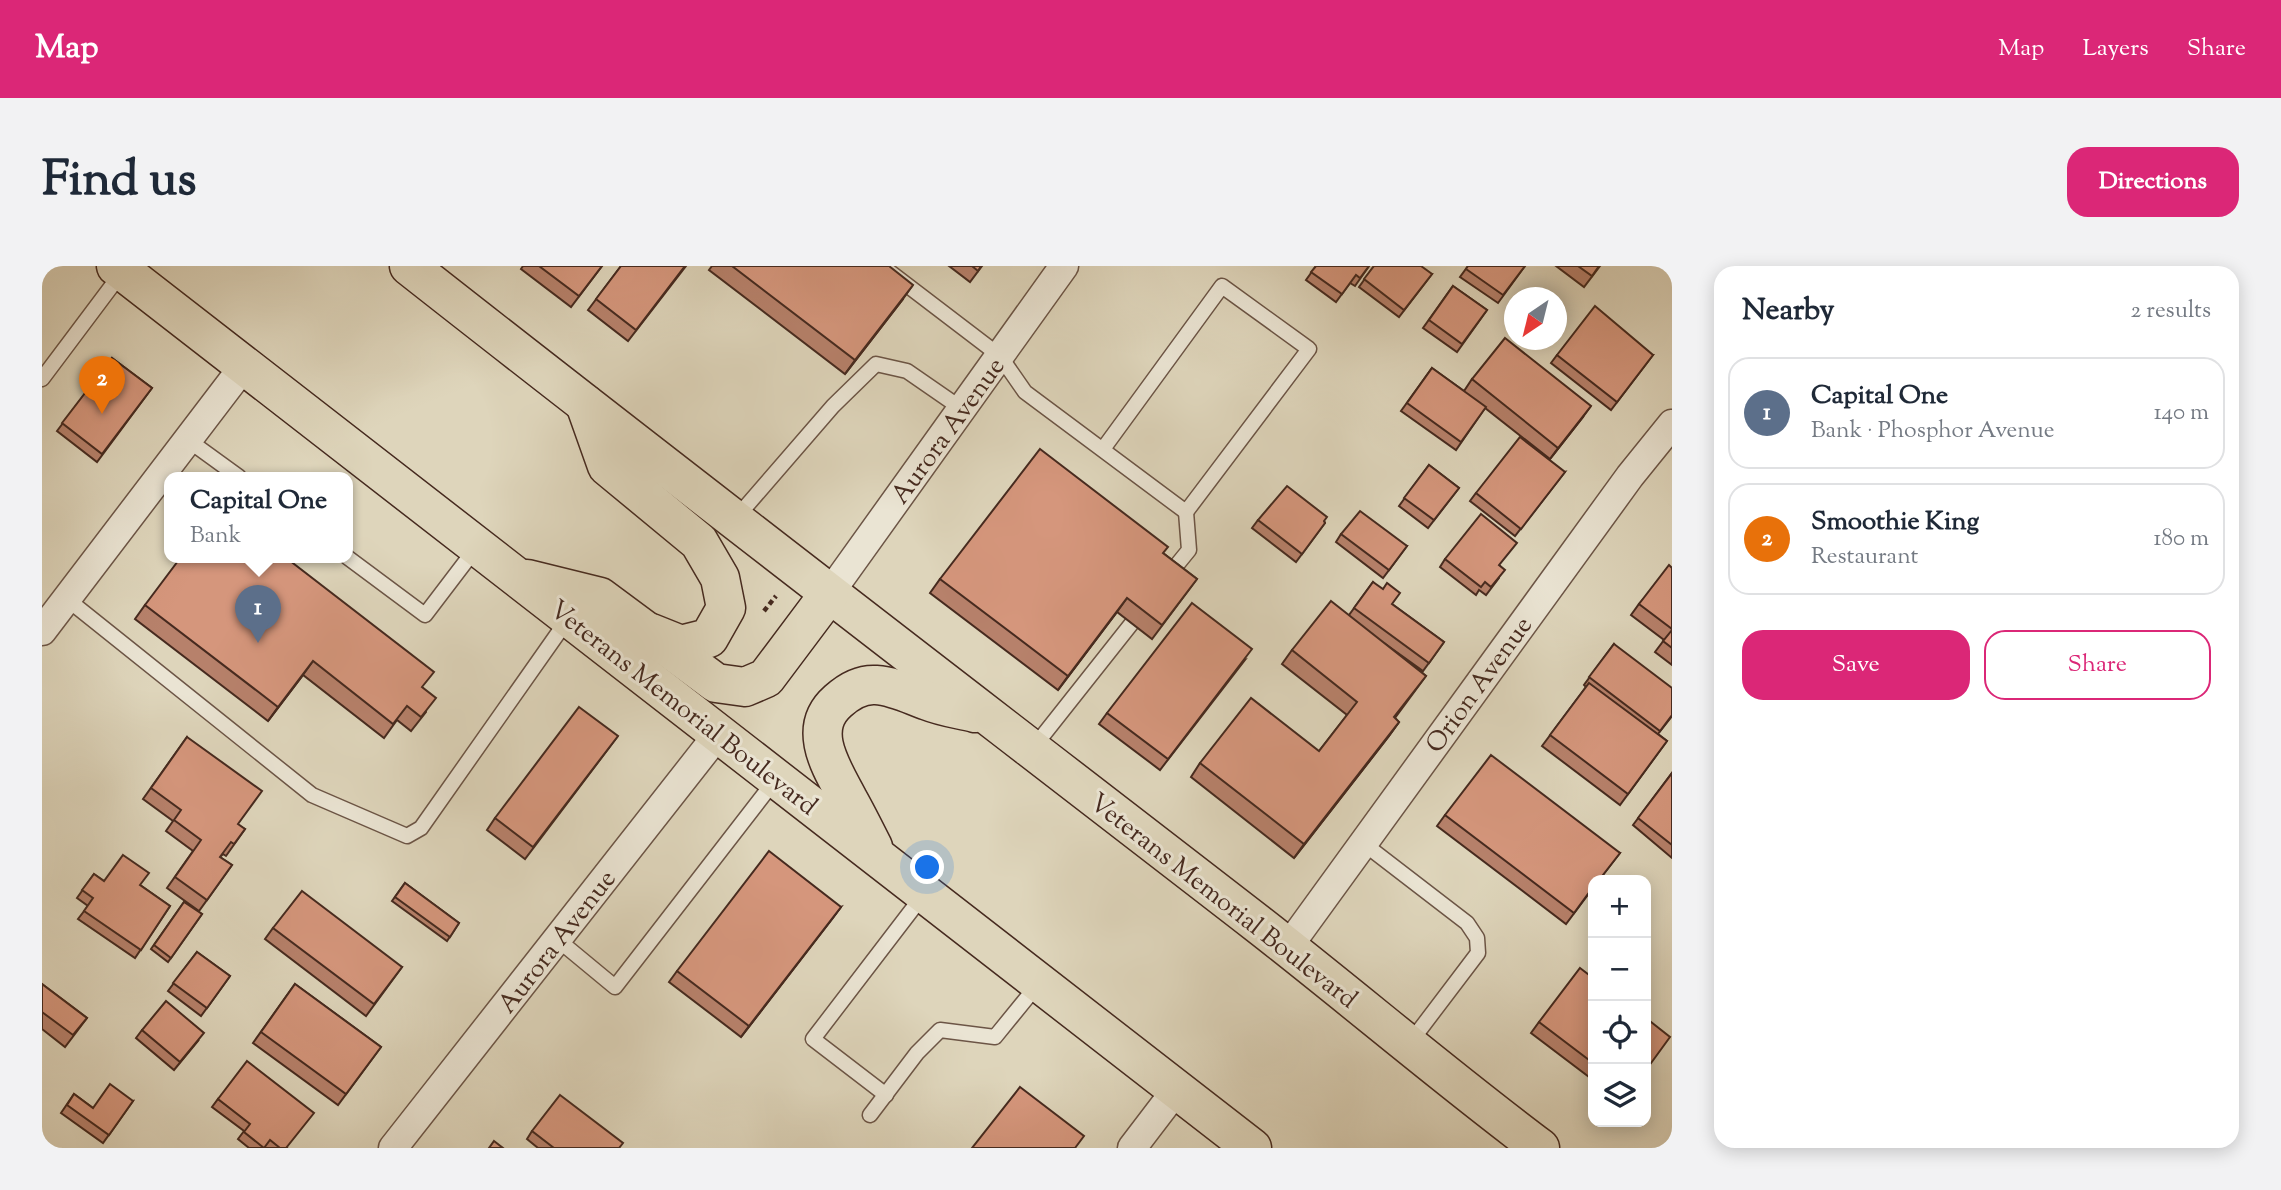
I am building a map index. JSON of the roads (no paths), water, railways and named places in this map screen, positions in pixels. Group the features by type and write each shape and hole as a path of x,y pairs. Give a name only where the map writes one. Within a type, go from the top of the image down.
{"main road":[{"name":"Veterans Memorial Boulevard","path":"410,266 829,594 1288,947 1541,1148"},
{"name":"Veterans Memorial Boulevard","path":"127,267 161,301 244,366 1252,1148"},
{"path":"585,404 607,466 699,542 720,578 726,608 709,638 681,645 639,628"},
{"path":"515,576 600,597 716,683 745,687 766,678 829,594"},
{"path":"877,855 824,752 824,726 834,704 849,691 875,685 990,717"}],"street":[{"name":"Aurora Avenue","path":"829,594 1064,266"},
{"path":"42,631 244,366"},
{"name":"Orion Avenue","path":"1288,947 1630,476 1672,424"},
{"name":"Aurora Avenue","path":"393,1148 719,733"},
{"path":"1132,1148 1177,1089"}],"lane":[{"path":"882,266 1000,356 1025,392 1186,512"},
{"path":"42,379 127,267"},
{"path":"1103,449 1222,286 1309,349 1186,512 1189,550 1167,578"},
{"path":"735,519 833,405 876,364 907,371 962,408"},
{"path":"188,439 232,472"},
{"path":"353,561 425,615 476,546"},
{"path":"67,599 312,795 407,836 421,828 569,618"},
{"path":"1032,750 1132,623"},
{"path":"557,939 615,987 777,778"},
{"path":"1363,844 1467,923 1477,938 1478,953 1408,1045"},
{"path":"886,1095 813,1038 925,893"},
{"path":"870,1115 917,1053 940,1030 995,1037 1040,982"}],"place":[{"name":"Smoothie King","path":"102,414"},
{"name":"Capital One","path":"258,643"}]}
